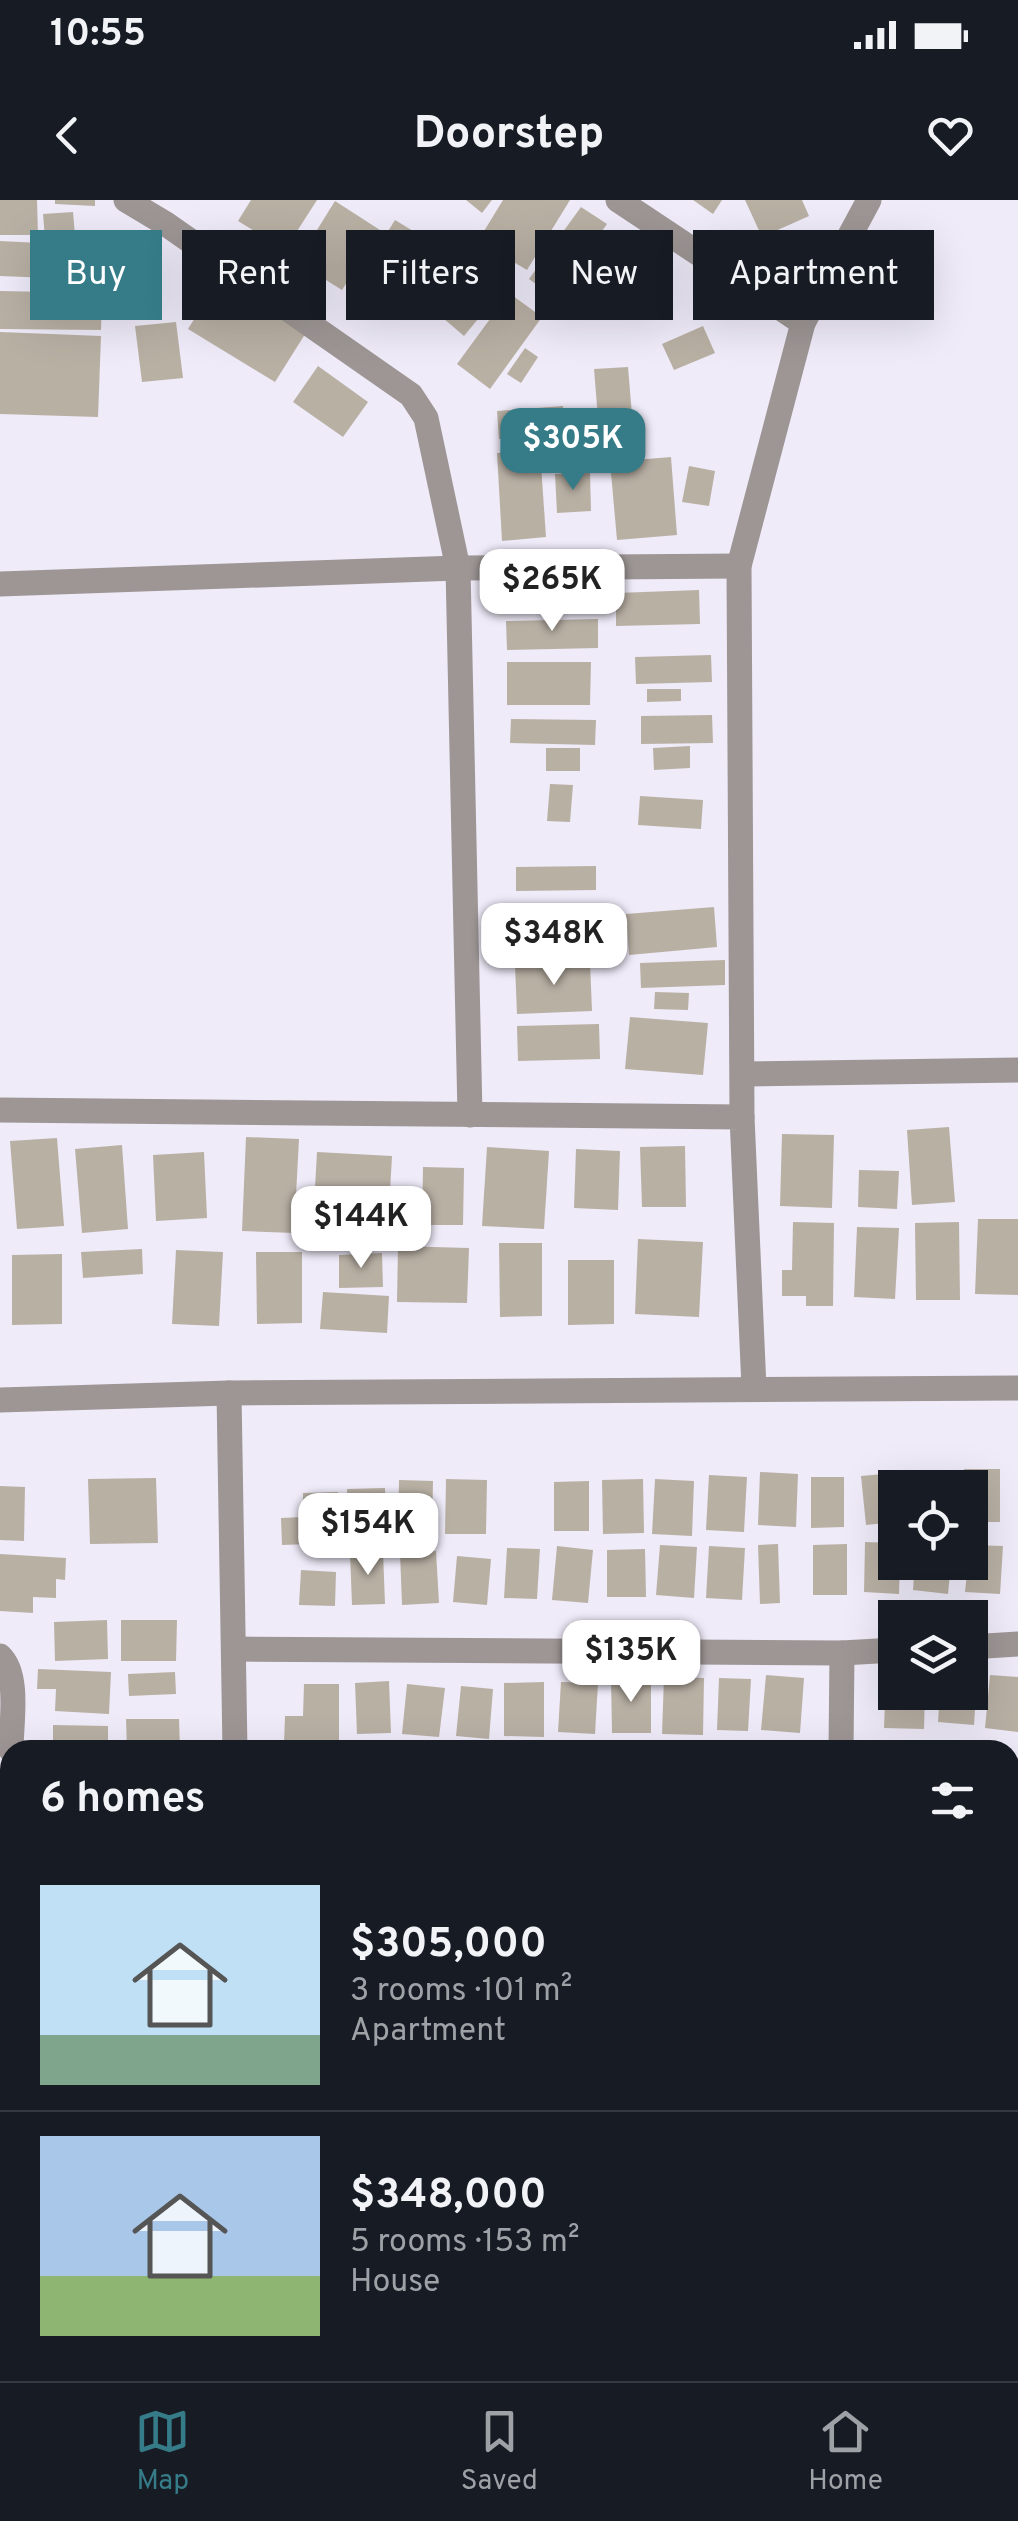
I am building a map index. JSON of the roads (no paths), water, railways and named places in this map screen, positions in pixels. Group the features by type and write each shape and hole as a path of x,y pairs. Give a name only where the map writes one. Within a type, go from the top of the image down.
{"street":[{"path":"126,200 411,395 426,418 458,568 470,1115"},
{"path":"618,200 804,323"},
{"path":"754,1388 742,1118 739,566 804,323 868,200"},
{"path":"0,584 458,568 739,566"},
{"path":"743,1074 1018,1070"},
{"path":"0,1110 742,1118"},
{"path":"0,1400 229,1392 1018,1388"},
{"path":"229,1392 235,1740"},
{"path":"988,1646 1018,1644"},
{"path":"234,1649 878,1651"},
{"path":"841,1740 842,1653"},
{"path":"0,1656 11,1675 11,1740"}]}
